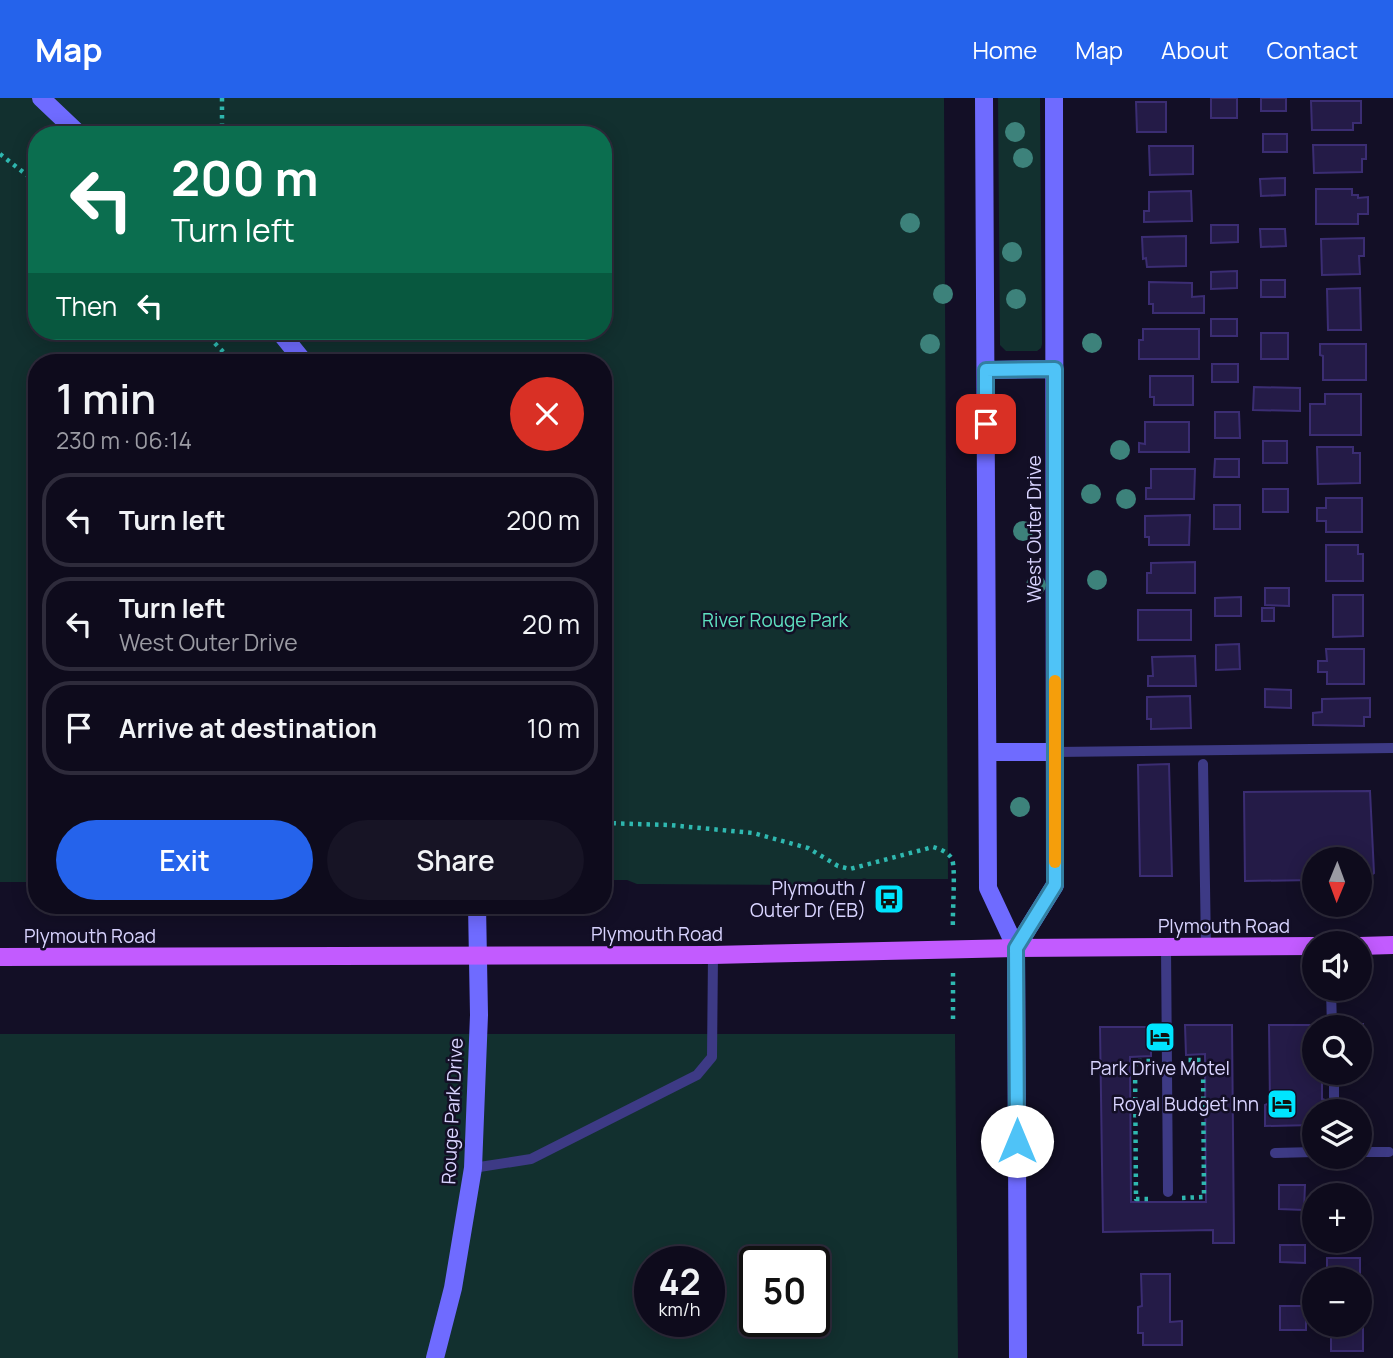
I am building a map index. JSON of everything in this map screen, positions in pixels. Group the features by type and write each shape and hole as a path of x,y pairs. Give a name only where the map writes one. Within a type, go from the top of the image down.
{"main road":[{"path":"41,98 71,126"},
{"path":"984,98 988,888 1016,948 1018,1358"},
{"name":"West Outer Drive","path":"1016,948 1055,885 1054,98"},
{"path":"286,340 298,354"},
{"path":"986,370 1055,369"},
{"path":"988,752 1055,752"},
{"name":"Rouge Park Drive","path":"435,1358 453,1288 473,1168 479,955 477,914"},
{"path":"1372,946 1393,945"},
{"name":"Plymouth Road","path":"0,957 713,955 1016,948 1302,946"}],"lane":[{"path":"1055,752 1393,748"},
{"path":"1203,764 1206,947"},
{"path":"1166,947 1168,1192"},
{"path":"473,1168 531,1159 697,1075 712,1057 713,955"},
{"path":"1275,1153 1302,1152"},
{"path":"1372,1152 1390,1152"}],"path":[{"path":"222,98 222,126"},
{"path":"0,154 28,176"},
{"path":"212,340 225,354"},
{"path":"612,823 668,825 753,833 808,848 838,866 850,869 933,846 943,850 951,858 954,870 952,896"}],"green space":[{"name":"River Rouge Park","path":"0,98 944,98 948,879 818,879 816,882 796,885 637,884 627,880 612,880 612,354 28,354 28,882 0,882"},
{"path":"998,98 1040,98 1042,344 1037,351 1006,351 1000,345"},
{"path":"0,1034 955,1034 958,1358 0,1358"}],"building":[{"path":"1211,98 1237,98 1237,118 1211,118"},
{"path":"1261,98 1286,98 1286,111 1261,111"},
{"path":"1311,101 1361,101 1361,123 1353,123 1353,130 1312,130"},
{"path":"1136,102 1166,102 1166,132 1137,132"},
{"path":"1263,134 1287,134 1287,152 1263,152"},
{"path":"1313,145 1366,145 1362,172 1314,173"},
{"path":"1149,146 1193,146 1193,174 1150,175"},
{"path":"1285,178 1285,195 1261,196 1260,179"},
{"path":"1316,189 1352,189 1352,195 1358,195 1358,198 1368,197 1368,214 1358,214 1358,224 1316,224"},
{"path":"1191,191 1192,221 1144,222 1144,211 1149,211 1149,192"},
{"path":"1211,225 1238,225 1238,242 1211,243"},
{"path":"1260,229 1285,229 1286,246 1261,247"},
{"path":"1186,236 1186,266 1147,267 1146,258 1143,259 1142,237"},
{"path":"1364,238 1364,256 1359,256 1360,274 1322,275 1321,239"},
{"path":"1237,271 1237,288 1211,289 1211,272"},
{"path":"1261,280 1285,280 1285,297 1261,297"},
{"path":"1149,282 1192,283 1192,297 1204,296 1204,313 1153,313 1153,304 1149,304"},
{"path":"1360,288 1361,330 1328,330 1327,289"},
{"path":"1211,319 1237,319 1237,336 1211,336"},
{"path":"1143,329 1199,329 1199,359 1139,359 1139,340 1143,340"},
{"path":"1261,333 1288,333 1288,359 1261,359"},
{"path":"1320,344 1366,344 1366,380 1323,380"},
{"path":"1212,364 1238,364 1238,382 1212,382"},
{"path":"1150,376 1193,376 1193,405 1154,405 1154,397 1150,397"},
{"path":"1254,387 1300,388 1300,411 1253,410"},
{"path":"1325,394 1361,394 1361,435 1310,435 1310,404 1325,404"},
{"path":"1215,412 1239,412 1240,438 1215,438"},
{"path":"1145,422 1189,422 1189,452 1139,452 1139,443 1145,444"},
{"path":"1263,441 1287,441 1287,463 1263,463"},
{"path":"1317,447 1353,447 1353,453 1360,453 1360,483 1318,484"},
{"path":"1215,459 1239,459 1239,477 1214,477"},
{"path":"1151,469 1195,469 1194,499 1146,499 1146,488 1151,488"},
{"path":"1263,489 1288,489 1288,512 1263,512"},
{"path":"1326,498 1362,498 1362,532 1326,532 1326,521 1317,521 1317,508 1326,508"},
{"path":"1214,505 1240,505 1240,529 1214,529"},
{"path":"1190,515 1189,545 1149,545 1149,537 1145,537 1145,516"},
{"path":"1326,545 1358,545 1358,554 1363,554 1363,581 1326,581"},
{"path":"1195,562 1195,593 1147,593 1147,573 1151,573 1151,563"},
{"path":"1265,588 1289,588 1289,606 1265,605"},
{"path":"1333,595 1363,595 1363,636 1333,637"},
{"path":"1241,597 1241,616 1215,616 1215,598"},
{"path":"1262,608 1274,608 1274,621 1262,621"},
{"path":"1138,610 1191,610 1191,640 1138,640"},
{"path":"1239,644 1240,669 1216,670 1216,645"},
{"path":"1326,649 1364,649 1364,684 1327,684 1327,672 1318,672 1318,661 1327,661"},
{"path":"1195,656 1196,686 1148,686 1148,676 1153,676 1152,657"},
{"path":"1265,689 1291,690 1291,708 1265,707"},
{"path":"1190,696 1191,728 1151,729 1151,719 1147,719 1147,697"},
{"path":"1370,698 1370,717 1364,717 1364,726 1313,725 1313,713 1322,712 1322,699"},
{"path":"1169,764 1172,876 1140,876 1138,765"},
{"path":"1370,791 1374,873 1372,875 1372,847 1302,847 1302,880 1245,881 1244,792"},
{"path":"1185,1025 1232,1025 1234,1243 1213,1243 1213,1230 1103,1232 1100,1027 1151,1027 1151,1056 1130,1057 1131,1202 1206,1202 1205,1054 1186,1055"},
{"path":"1269,1025 1302,1025 1302,1085 1322,1085 1322,1099 1302,1099 1302,1125 1265,1126 1265,1105 1270,1103"},
{"path":"1279,1185 1302,1185 1302,1210 1279,1209"},
{"path":"1280,1245 1302,1245 1305,1263 1280,1262"},
{"path":"1327,1258 1360,1258 1360,1267 1327,1267"},
{"path":"1141,1274 1170,1274 1170,1322 1182,1321 1182,1345 1143,1345 1143,1333 1138,1333 1138,1307 1142,1306"},
{"path":"1280,1306 1302,1306 1302,1330 1280,1330"},
{"path":"1331,1337 1363,1337 1363,1351 1331,1351"}],"slow traffic":[{"path":"1055,681 1055,862"}],"place":[{"name":"Plymouth / Outer Dr (EB)","path":"889,899"},
{"name":"Park Drive Motel","path":"1160,1037"},
{"name":"Royal Budget Inn","path":"1282,1104"}],"route":[{"path":"986,424 986,370 1055,369 1055,885 1016,948 1017,1141"}]}
